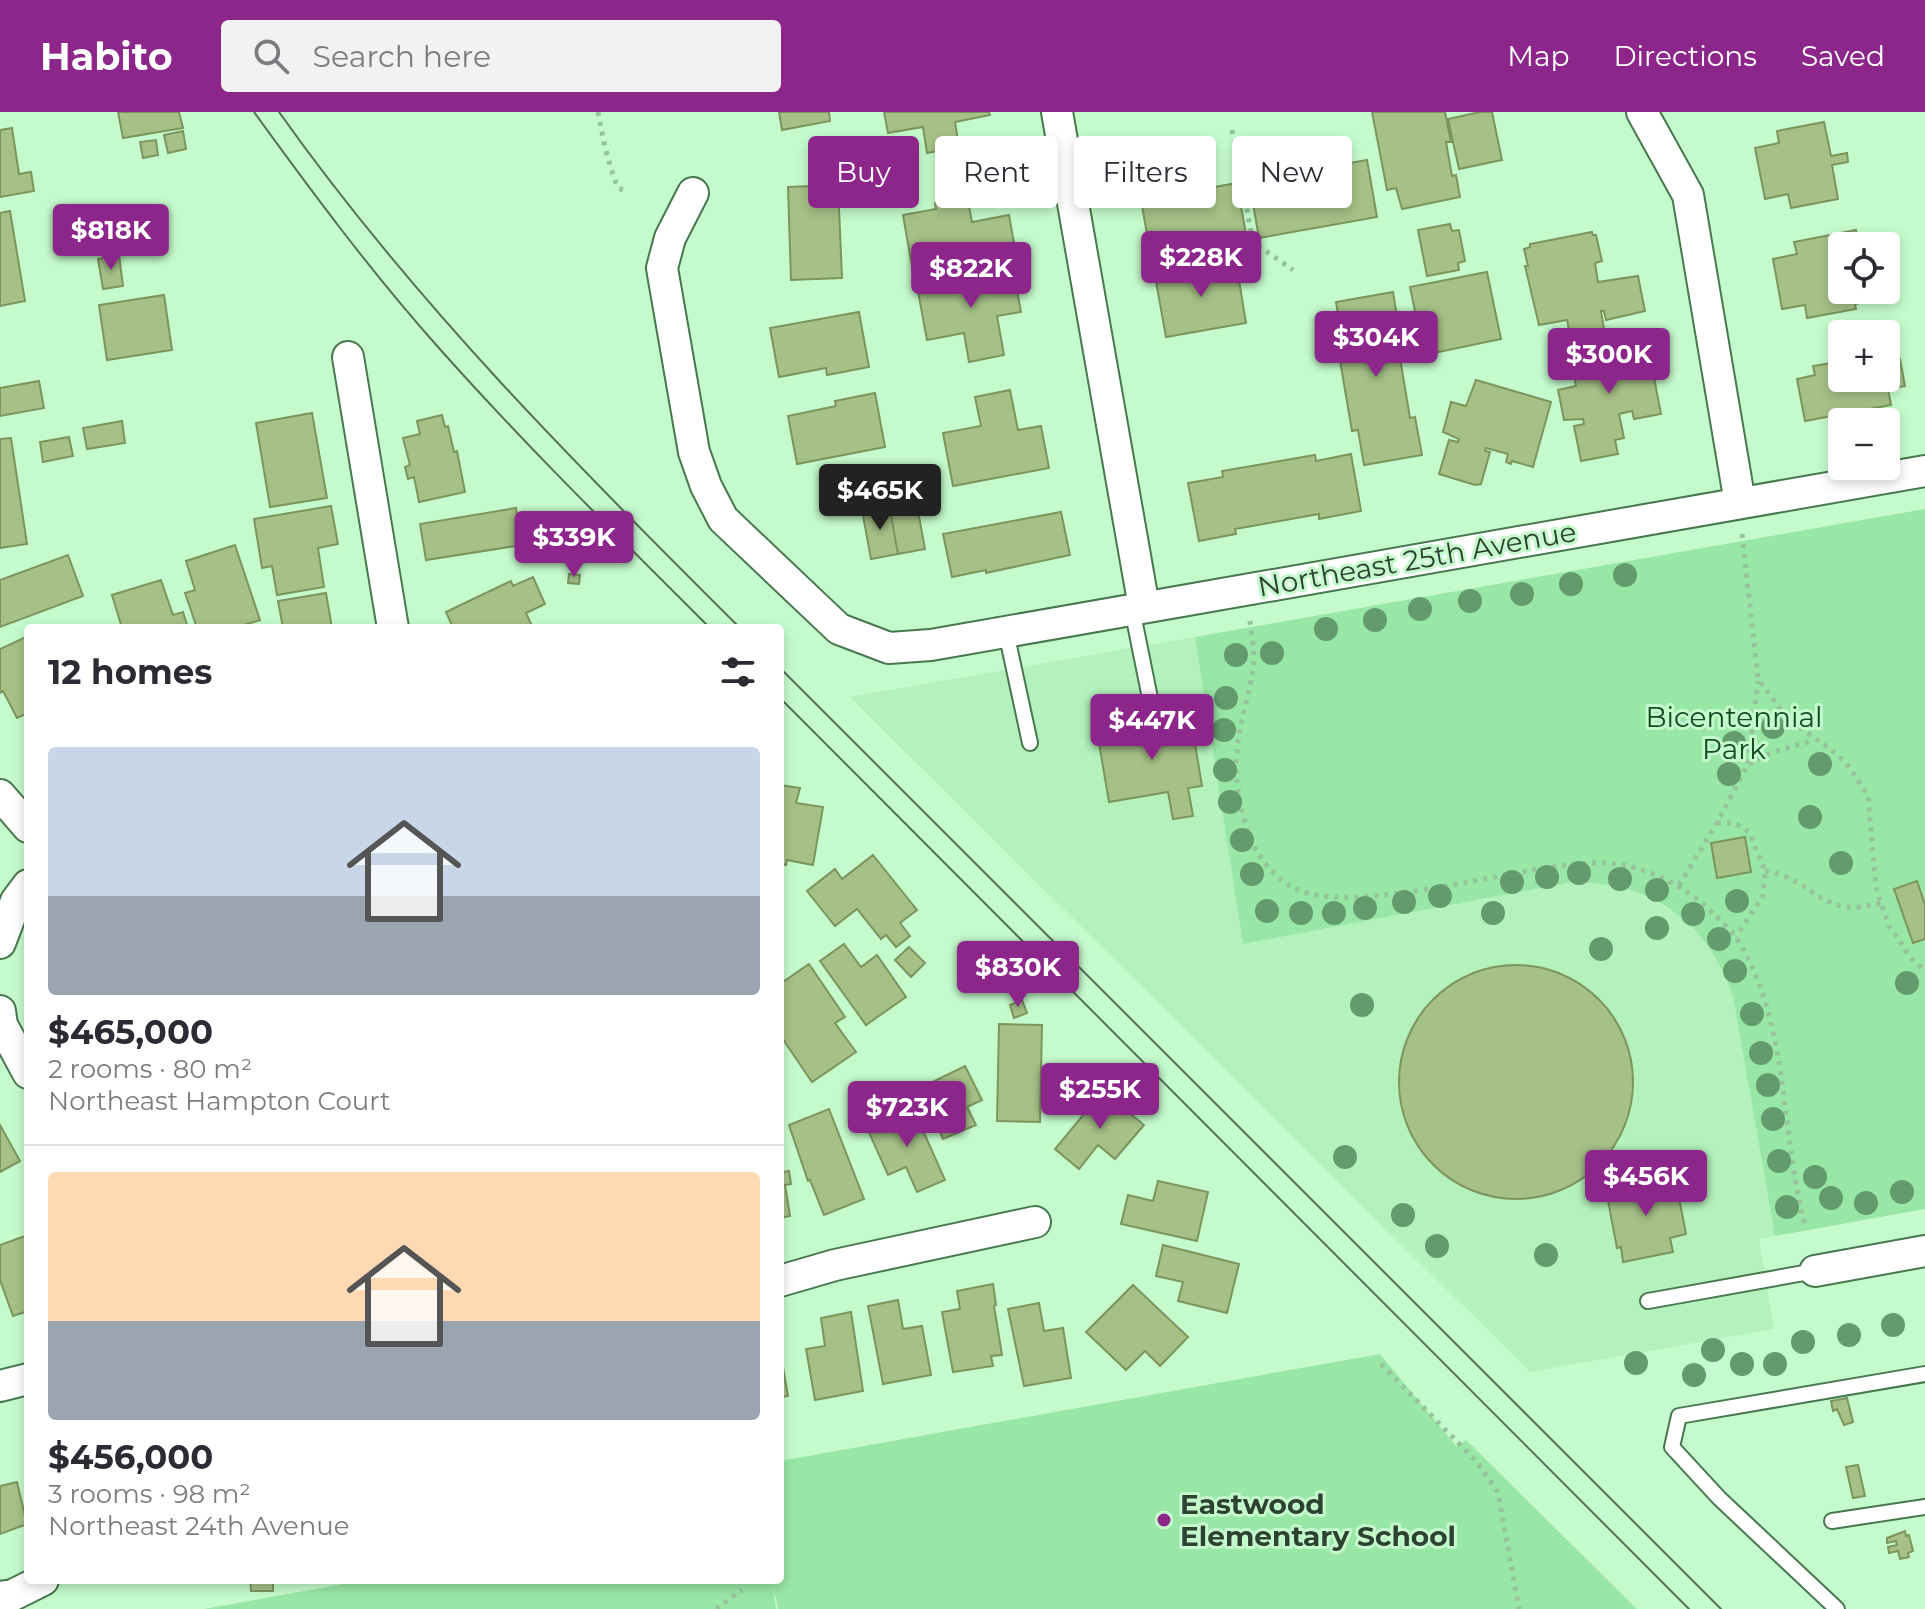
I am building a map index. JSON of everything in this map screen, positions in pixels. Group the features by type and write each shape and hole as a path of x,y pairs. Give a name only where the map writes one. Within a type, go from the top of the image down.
{"street":[{"path":"1057,112 1138,608"},
{"path":"1642,112 1688,195 1740,503"},
{"name":"Northeast 25th Avenue","path":"693,193 670,238 662,268 694,452 706,486 723,519 839,629 889,648 909,648 1006,632 1925,471"},
{"path":"348,357 392,624"},
{"path":"0,795 24,822"},
{"path":"0,943 16,901 24,890"},
{"path":"1,1021 24,1065"},
{"path":"784,1280 835,1265 1035,1222"},
{"path":"1815,1271 1925,1251"},
{"path":"0,1386 24,1380"},
{"path":"0,1597 13,1595 35,1584"}],"lane":[{"path":"1138,608 1151,703"},
{"path":"1006,632 1030,743"},
{"path":"1648,1301 1815,1271"},
{"path":"1837,1609 1719,1498 1672,1447 1679,1416 1925,1374"},
{"path":"1832,1521 1925,1507"}],"path":[{"path":"598,112 604,150 612,173 618,188 626,191"},
{"path":"1232,130 1253,242 1293,270"},
{"path":"1679,885 1748,764 1758,679 1742,534"},
{"path":"1250,620 1253,668 1236,754 1238,793 1249,836 1267,867 1291,887 1328,897 1385,895 1569,864 1609,863 1679,885 1705,905 1736,937 1763,998 1776,1054 1805,1225"},
{"path":"1758,679 1787,718 1837,754 1868,796 1876,887 1881,903 1889,926 1911,958 1925,971"},
{"path":"1748,764 1773,752 1816,740"},
{"path":"1717,823 1735,823 1749,832 1765,871 1763,896 1736,937"},
{"path":"1765,871 1781,874 1833,906 1859,909 1881,903"},
{"path":"1381,1364 1475,1460 1498,1492 1519,1609"},
{"path":"716,1609 742,1590"}],"shaded area":[{"path":"1195,637 1243,944 1573,882 1603,883 1633,891 1681,915 1700,933 1726,975 1733,995 1775,1236 1759,1239 1774,1329 1530,1372 850,697"}],"green space":[{"name":"Bicentennial Park","path":"1925,509 1925,1209 1775,1236 1733,996 1708,946 1673,911 1651,898 1601,884 1573,882 1243,944 1195,637"},
{"name":"Eastwood Elementary School","path":"1380,1354 1457,1447 1466,1440 1637,1609 778,1609 773,1585 776,1609 204,1609 344,1584 784,1584 784,1460"}],"building":[{"path":"118,112 179,112 183,128 123,138"},
{"path":"779,112 829,112 830,121 782,130"},
{"path":"884,112 989,112 990,115 955,122 957,136 935,136 935,152 927,153 923,127 888,133"},
{"path":"1372,112 1445,112 1451,142 1446,142 1452,176 1456,175 1460,197 1402,209 1396,188 1387,190"},
{"path":"1492,112 1502,160 1459,169 1448,119"},
{"path":"1824,122 1831,156 1847,153 1848,162 1832,165 1838,199 1791,208 1788,194 1765,199 1755,148 1779,143 1777,131"},
{"path":"12,128 19,174 31,172 34,191 0,197 0,130"},
{"path":"183,131 186,149 168,153 164,135"},
{"path":"156,140 158,155 143,158 140,142"},
{"path":"1367,160 1377,217 1259,238 1254,208 1352,208 1352,163"},
{"path":"1232,184 1232,208 1241,208 1247,240 1151,257 1142,208 1216,208 1216,187"},
{"path":"808,186 808,208 839,208 842,278 791,280 788,187"},
{"path":"969,208 972,222 1009,215 1017,260 914,278 903,215 936,209"},
{"path":"10,211 25,301 0,306 0,213"},
{"path":"1450,224 1452,231 1459,230 1465,261 1458,263 1459,270 1427,276 1418,230"},
{"path":"1592,232 1596,235 1602,261 1595,263 1598,282 1638,276 1645,311 1606,320 1604,311 1601,311 1604,329 1570,335 1567,320 1539,325 1524,249 1530,244"},
{"path":"1828,235 1828,304 1855,304 1856,309 1807,318 1805,305 1782,309 1773,259 1797,254 1794,242"},
{"path":"119,255 123,286 103,289 98,259"},
{"path":"1236,262 1246,323 1166,337 1155,276"},
{"path":"1013,269 1021,312 997,316 1004,355 969,362 964,333 927,340 917,286"},
{"path":"1487,272 1501,339 1424,355 1410,287"},
{"path":"1393,292 1400,334 1396,334 1410,418 1415,417 1422,455 1364,465 1358,430 1352,431 1336,337 1342,336 1336,302"},
{"path":"164,295 172,350 107,360 99,305"},
{"path":"859,312 869,367 827,375 826,368 779,377 770,328"},
{"path":"1647,341 1661,414 1634,419 1632,411 1619,414 1624,438 1615,440 1618,454 1581,461 1574,426 1584,424 1583,419 1564,420 1558,390 1576,386 1570,356"},
{"path":"1900,359 1905,386 1900,387"},
{"path":"1828,363 1828,392 1889,392 1891,405 1828,408 1828,417 1805,421 1797,379 1815,375 1813,366"},
{"path":"1476,380 1551,402 1533,467 1506,462 1508,454 1486,448 1485,451 1490,452 1481,484 1475,485 1439,474 1449,440 1458,442 1459,439 1443,432 1451,402 1466,406"},
{"path":"39,381 44,408 0,416 0,388"},
{"path":"1010,390 1018,430 1041,426 1049,468 953,486 943,433 981,426 975,397"},
{"path":"875,393 885,447 797,464 788,416 836,406 835,401"},
{"path":"312,413 327,498 270,507 256,423"},
{"path":"442,415 454,452 457,451 465,492 419,502 414,477 408,479 405,467 410,465 403,438 420,434 417,421"},
{"path":"122,421 125,443 87,449 83,428"},
{"path":"69,437 73,456 43,462 40,442"},
{"path":"11,438 27,544 0,548 0,439"},
{"path":"1351,454 1361,511 1319,519 1319,514 1235,529 1236,534 1199,541 1188,483 1223,477 1222,471 1315,455 1316,461"},
{"path":"916,500 925,549 898,554 889,505"},
{"path":"889,505 898,554 871,559 862,510"},
{"path":"331,506 338,544 318,548 324,587 277,595 272,566 262,568 254,519"},
{"path":"516,508 522,545 426,560 420,524"},
{"path":"1061,512 1070,555 952,577 943,534"},
{"path":"235,545 260,620 247,624 196,624 185,593 195,590 186,561"},
{"path":"68,555 83,596 0,627 0,580"},
{"path":"569,574 580,575 579,584 568,583"},
{"path":"533,577 545,604 526,613 531,624 451,624 446,612 511,581 513,586"},
{"path":"161,580 173,615 183,612 187,624 121,624 112,595"},
{"path":"326,593 331,624 282,624 278,601"},
{"path":"24,638 24,715 17,718 3,691 0,693 0,649"},
{"path":"1190,714 1202,786 1188,788 1193,816 1173,819 1168,792 1109,802 1097,731"},
{"path":"784,786 800,788 796,803 823,807 813,865 787,860 786,865"},
{"path":"1745,837 1751,872 1717,878 1711,843"},
{"path":"873,855 917,910 900,923 910,936 896,947 886,935 881,939 857,909 835,926 807,891 835,869 842,879"},
{"path":"1917,881 1925,905 1925,939 1913,943 1894,889"},
{"path":"844,944 861,967 877,955 906,997 866,1025 820,961"},
{"path":"909,947 925,963 911,977 895,960"},
{"path":"809,964 845,1017 835,1023 856,1052 812,1082 784,1041 784,981"},
{"path":"1516,965 1561,974 1581,985 1598,1000 1613,1017 1624,1037 1633,1082 1624,1127 1613,1147 1598,1164 1581,1179 1561,1190 1516,1199 1471,1190 1451,1179 1434,1164 1419,1147 1408,1127 1399,1082 1408,1037 1419,1017 1434,1000 1451,985 1471,974"},
{"path":"1022,1000 1027,1013 1014,1018 1010,1005"},
{"path":"999,1024 1042,1025 1040,1122 997,1121"},
{"path":"965,1066 982,1100 967,1107 976,1125 943,1139 920,1088"},
{"path":"1103,1091 1144,1125 1115,1159 1098,1145 1079,1169 1055,1149"},
{"path":"913,1108 945,1180 917,1192 906,1167 888,1175 867,1128"},
{"path":"829,1109 864,1199 824,1215 808,1181 789,1125"},
{"path":"0,1125 20,1161 0,1172"},
{"path":"789,1171 791,1184 785,1185 790,1216 784,1217 784,1172"},
{"path":"1675,1177 1686,1234 1670,1238 1673,1252 1623,1262 1621,1247 1617,1248 1606,1190"},
{"path":"1158,1181 1208,1192 1197,1241 1121,1224 1128,1195 1153,1201"},
{"path":"24,1236 24,1312 13,1316 0,1280 0,1245"},
{"path":"1163,1245 1239,1264 1227,1313 1178,1301 1183,1282 1156,1276"},
{"path":"993,1284 1002,1355 991,1356 993,1366 953,1372 942,1312 960,1309 957,1291"},
{"path":"1133,1285 1188,1337 1160,1366 1145,1351 1126,1370 1086,1332"},
{"path":"898,1300 903,1329 922,1326 931,1375 883,1384 868,1306"},
{"path":"1039,1303 1044,1331 1063,1328 1071,1378 1024,1386 1008,1309"},
{"path":"851,1312 863,1391 815,1400 806,1349 825,1346 821,1318"},
{"path":"784,1373 788,1396 784,1396"},
{"path":"1847,1398 1853,1422 1844,1425 1837,1409 1833,1411 1831,1401"},
{"path":"1858,1465 1865,1496 1853,1498 1846,1467"},
{"path":"17,1482 24,1525 0,1534 0,1486"},
{"path":"1905,1531 1913,1551 1908,1553 1909,1557 1900,1559 1898,1551 1889,1553 1888,1547 1897,1545 1896,1541 1887,1543 1887,1538"},
{"path":"250,1584 273,1584 273,1591 251,1591"}],"tram line":[{"path":"254,112 366,261 438,347 538,455 706,624"},
{"path":"279,112 384,249 498,380 736,624"},
{"path":"784,672 1721,1609"},
{"path":"784,702 1689,1609"}],"place":[{"name":"Eastwood Elementary School","path":"1164,1520"}]}
